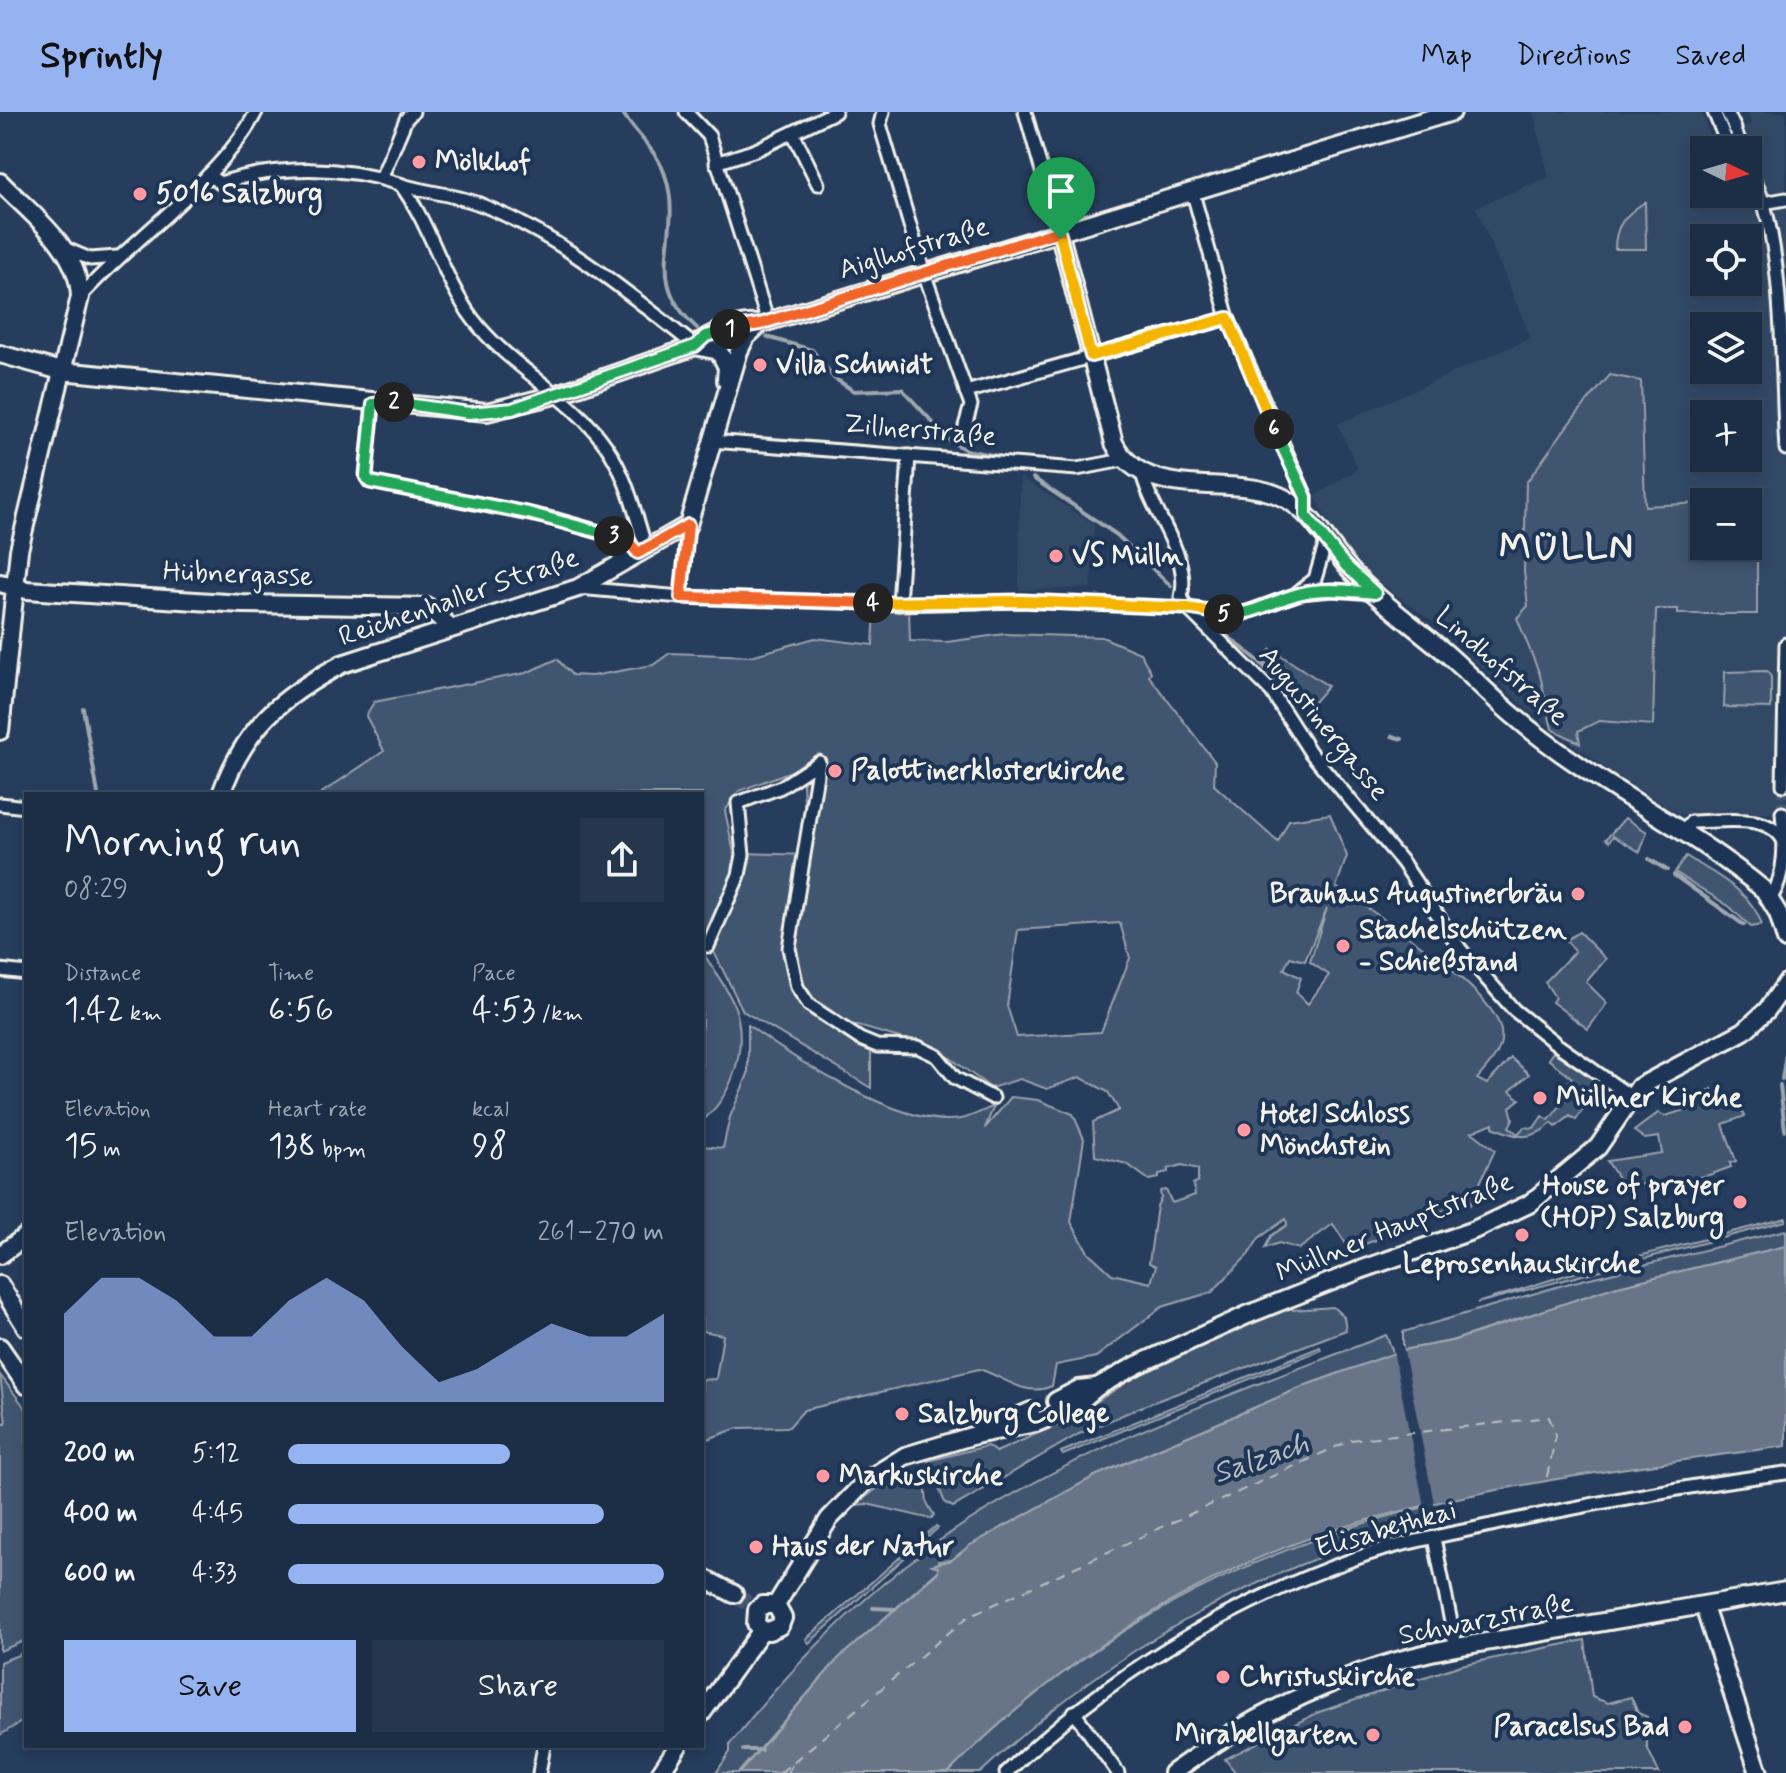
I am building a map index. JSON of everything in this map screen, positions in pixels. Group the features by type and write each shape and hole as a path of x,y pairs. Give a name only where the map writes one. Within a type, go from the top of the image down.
{"street":[{"path":"80,297 118,256 208,175 254,117 241,112"},
{"path":"382,176 406,119 413,112"},
{"path":"681,597 688,525 725,393 742,342 764,323 709,136 686,112"},
{"path":"716,163 793,133 835,112"},
{"path":"883,112 880,124 924,273 971,405 965,426"},
{"path":"1025,112 1114,443 1123,460 1142,473 1267,493 1285,499 1306,516"},
{"name":"Aiglhofstraße","path":"0,354 61,371 373,404 388,411 433,416 451,411 512,409 695,346 706,336 749,323 764,323 1452,112"},
{"path":"1716,112 1731,136"},
{"path":"1716,112 1731,136"},
{"path":"1727,112 1732,136"},
{"path":"793,133 818,184"},
{"path":"208,175 220,183 271,170 326,170 382,176 400,184 442,192 521,222 635,298 695,346 712,347 723,355 727,367 725,393"},
{"path":"0,182 64,248 74,263 80,297 7,586 0,731"},
{"path":"400,184 472,318 505,354 555,395 605,444 625,483 642,551"},
{"path":"1192,190 1228,318 1306,497 1306,516"},
{"path":"1786,199 1763,203 1776,258 1786,449"},
{"path":"64,248 90,259 118,256"},
{"path":"966,392 1228,318"},
{"path":"373,404 366,476 370,482 554,519 627,540 642,551"},
{"name":"Zillnerstraße","path":"712,441 1077,469 1123,460"},
{"path":"899,604 909,456"},
{"path":"1142,473 1180,563 1185,581 1181,597 1187,608"},
{"name":"Lindhofstraße","path":"1306,516 1326,542 1375,593 1542,739 1753,881 1771,898"},
{"name":"Reichenhaller Straße","path":"222,792 239,751 278,704 342,664 578,588 688,525"},
{"path":"578,588 681,597 899,604 1021,601 1187,608 1239,615 1295,594 1315,579 1326,542"},
{"name":"Hübnergasse","path":"7,586 242,604 428,607 451,628"},
{"path":"1295,594 1333,590 1375,593"},
{"name":"Augustinergasse","path":"1187,608 1271,691 1310,752 1403,863 1461,950 1514,1010 1630,1096"},
{"path":"1782,778 1786,644"},
{"path":"705,946 739,875 743,855 738,803 781,787 819,762 789,948 797,987 809,1005 860,1039 877,1046 918,1047 928,1051 937,1056 955,1078 993,1098"},
{"path":"0,804 24,807"},
{"path":"1682,834 1691,822 1767,823 1779,813 1786,842 1782,885 1771,898 1786,940"},
{"path":"1767,823 1781,833 1786,842"},
{"path":"0,970 24,973"},
{"name":"Müllner Hauptstraße","path":"975,1435 1036,1423 1084,1401 1097,1387 1170,1349 1291,1296 1474,1230 1520,1209 1553,1187 1598,1147 1630,1096 1650,1079 1744,1031 1767,1010 1786,983"},
{"path":"0,1255 24,1237"},
{"path":"0,1285 24,1324"},
{"path":"0,1347 24,1380"},
{"name":"Müllner Hauptstraße","path":"1056,1401 1079,1389 1097,1387"},
{"path":"704,1710 762,1630 769,1631 780,1626 783,1618 776,1605 829,1519 857,1488 905,1456 975,1435 1031,1411"},
{"name":"Elisabethkai","path":"1006,1773 1074,1712 1189,1634 1246,1605 1354,1559 1606,1500 1786,1473"},
{"path":"1434,1538 1456,1647"},
{"path":"704,1578 734,1594"},
{"name":"Schwarzstraße","path":"1172,1773 1221,1740 1308,1691 1456,1647 1786,1591"},
{"path":"1704,1607 1759,1773"},
{"path":"1074,1712 1118,1773"},
{"path":"539,1773 544,1748"},
{"path":"660,1773 677,1748"}],"shaded area":[{"path":"1533,112 1702,112 1709,136 1690,136 1690,208 1762,208 1762,136 1727,136 1752,124 1747,112 1786,112 1786,813 1678,814 1615,775 1528,710 1434,623 1374,578 1335,536 1315,496 1358,469 1338,424 1531,338 1476,207 1549,177"},
{"path":"1645,202 1646,249 1615,249 1622,221"},
{"path":"1610,375 1641,381 1645,506 1690,504 1690,560 1757,560 1757,614 1678,614 1678,609 1656,609 1653,725 1599,721 1578,731 1580,743 1552,729 1540,675 1517,618 1528,606 1524,571 1526,483 1570,422"},
{"name":"VS Mülln","path":"1020,477 1094,524 1091,588 1019,590"},
{"path":"875,610 909,610 910,641 947,642 1004,634 1102,637 1140,653 1151,672 1149,676 1215,762 1214,785 1278,842 1289,820 1330,814 1347,856 1336,887 1430,953 1478,994 1494,1014 1501,1031 1500,1045 1477,1079 1487,1084 1511,1058 1529,1074 1510,1091 1520,1099 1510,1107 1513,1119 1509,1127 1518,1134 1524,1127 1534,1128 1542,1116 1549,1120 1565,1100 1559,1094 1572,1078 1548,1059 1553,1052 1611,1090 1599,1107 1597,1101 1589,1100 1576,1120 1570,1116 1556,1127 1552,1123 1531,1136 1510,1134 1493,1127 1493,1123 1472,1132 1495,1150 1470,1205 1424,1215 1398,1231 1350,1250 1333,1224 1299,1249 1279,1243 1265,1248 1271,1236 1287,1225 1286,1219 1259,1238 1249,1254 1212,1292 1162,1307 1096,1357 1056,1365 1052,1386 1033,1390 1024,1388 979,1369 804,1410 789,1427 738,1428 704,1440 704,1380 716,1379 723,1335 704,1331 704,1146 723,1148 730,1117 748,1074 748,1025 793,1056 852,1090 914,1114 941,1120 965,1118 994,1106 985,1128 1011,1097 1038,1100 1073,1114 1084,1139 1071,1222 1088,1252 1112,1274 1151,1283 1156,1266 1149,1263 1160,1191 1166,1190 1172,1203 1195,1195 1193,1184 1198,1181 1198,1169 1182,1165 1149,1180 1127,1164 1095,1156 1093,1122 1119,1110 1108,1092 1080,1077 1047,1089 1020,1079 991,1088 938,1049 848,1023 837,1029 871,1050 871,1088 743,1011 714,952 744,876 744,853 807,855 802,767 739,791 725,811 734,853 732,874 704,939 704,792 323,792 384,751 366,716 374,702 526,673 557,659 572,675 592,676 653,665 670,653 751,656 815,638 873,645","holes":["1327,908 1310,962 1329,975 1308,1004 1296,992 1301,978 1284,969 1290,957 1305,961","1120,923 1130,958 1101,1032 1017,1037 1007,1006 1018,930"]},
{"path":"1271,649 1328,686 1307,710 1262,660"},
{"path":"1767,671 1771,677 1771,708 1724,707 1725,672"},
{"path":"1625,818 1647,832 1640,852 1613,836 1609,842 1606,839"},
{"path":"1686,856 1741,893 1750,902 1762,925 1751,927 1730,907 1675,872"},
{"path":"1579,932 1606,959 1586,982 1607,1003 1588,1029 1552,1002 1555,997 1545,982 1575,951 1566,940"},
{"path":"704,954 732,1001 740,1032 734,1075 704,1119"},
{"path":"1712,1089 1714,1104 1734,1095 1745,1116 1723,1124 1736,1161 1730,1163 1731,1167 1706,1176 1624,1187 1607,1161 1662,1153 1659,1137 1645,1139 1634,1131 1658,1113 1665,1116 1692,1108 1687,1097 1693,1101"},
{"path":"1786,1218 1786,1221 1477,1303 1569,1274"},
{"path":"1786,1230 1786,1246 1614,1287 1451,1341 1403,1350 1403,1332 1570,1283"},
{"path":"1290,1306 1293,1310 1333,1307 1344,1317 1346,1330 1143,1406 1079,1434 953,1507 945,1503 928,1461 987,1446 996,1452 1066,1421 1135,1377"},
{"path":"1386,1335 1394,1354 1309,1384 1095,1476 969,1546 952,1560 938,1561 938,1571 839,1658 738,1773 716,1773 730,1752 730,1744 823,1639 901,1569 981,1513 1092,1453 1150,1427"},
{"path":"1320,1347 1321,1350 1063,1455 1061,1452"},
{"path":"0,1375 24,1406 24,1641 0,1651 0,1423 6,1423"},
{"path":"925,1483 927,1503 934,1515 931,1519 867,1504 855,1505 878,1488"},
{"path":"1425,1507 1424,1527 1413,1526 1351,1545 1292,1568 1181,1622 1078,1691 980,1773 948,1773 1052,1681 1167,1606 1292,1548 1358,1525"},
{"path":"936,1526 938,1528 809,1643 806,1639"},
{"path":"1585,1640 1592,1697 1608,1703 1631,1697 1638,1713 1647,1717 1647,1747 1659,1773 1236,1773 1225,1759 1319,1712 1461,1665"},
{"path":"24,1653 24,1720 0,1735 0,1662"}],"water":[{"name":"Salzach","path":"1786,1246 1786,1446 1516,1486 1409,1509 1300,1542 1244,1565 1137,1622 1038,1692 948,1773 739,1773 839,1658 938,1572 938,1567 932,1565 952,1560 969,1546 1095,1476 1309,1384 1403,1350 1452,1341 1614,1287"}],"pier":[{"path":"1403,1346 1435,1508 1425,1511 1393,1350"}],"waterway":[{"path":"622,112 653,152 666,178 670,199 667,274 680,310 697,328"},
{"path":"767,337 812,350 834,378 854,391 902,389 949,440 966,450 1003,457"},
{"path":"1033,478 1117,535 1171,586"},
{"path":"1216,627 1260,662 1308,714"},
{"path":"83,708 98,792"},
{"path":"1392,736 1402,739"},
{"path":"1649,859 1667,870"},
{"path":"1674,875 1744,925"},
{"path":"1782,1079 1786,1054"},
{"path":"1780,1085 1785,1130"},
{"path":"873,1608 895,1609"},
{"path":"743,1750 761,1750"}],"ferry route":[{"path":"780,1773 969,1616 1351,1440 1549,1417 1556,1435 1546,1481"},
{"path":"787,1773 795,1760"}],"tunnel":[{"path":"1782,813 1783,785"},
{"path":"734,1594 757,1610"}],"place":[{"name":"Mölkhof","path":"419,162"},
{"name":"5016 Salzburg","path":"140,194"},
{"name":"Villa Schmidt","path":"760,365"},
{"name":"VS Mülln","path":"1056,556"},
{"name":"Palottinerklosterkirche","path":"835,771"},
{"name":"Brauhaus Augustinerbräu","path":"1578,894"},
{"name":"Stachelschützen - Schießstand","path":"1343,946"},
{"name":"Müllner Kirche","path":"1540,1098"},
{"name":"Hotel Schloss Mönchstein","path":"1244,1130"},
{"name":"House of prayer (HOP) Salzburg","path":"1740,1202"},
{"name":"Leprosenhauskirche","path":"1522,1235"},
{"name":"Salzburg College","path":"902,1414"},
{"name":"Markuskirche","path":"823,1476"},
{"name":"Haus der Natur","path":"756,1547"},
{"name":"Christuskirche","path":"1223,1677"},
{"name":"Paracelsus Bad","path":"1685,1727"},
{"name":"Mirabellgarten","path":"1373,1735"}],"district":[{"name":"MÜLLN","path":"1567,548"}],"route":[{"path":"1059,231 1061,239 1091,356 1228,318 1306,497 1306,516 1345,565 1375,593 1333,590 1300,593 1239,615 1187,608 1021,601 899,604 794,598 681,597 688,525 638,553 627,540 554,519 440,498 367,480 373,404 388,401 469,413 512,409 695,346 706,336 749,323 760,324 1059,231"}]}
